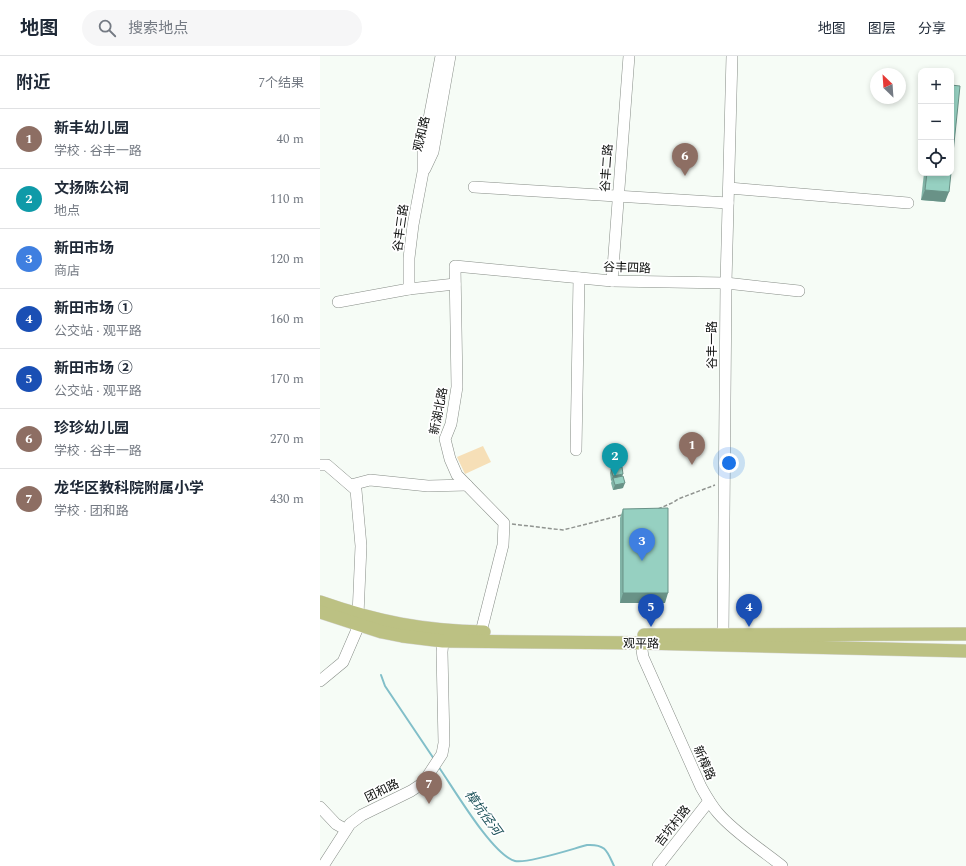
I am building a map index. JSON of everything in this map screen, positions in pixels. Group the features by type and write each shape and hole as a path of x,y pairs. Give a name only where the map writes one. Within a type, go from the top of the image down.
{"main road":[{"name":"观平路","path":"320,602 359,620 402,636 443,641 966,651"},
{"name":"观平路","path":"320,612 359,620 419,628 480,632 632,635 965,634"}],"street":[{"name":"观和路","path":"424,172 423,150 441,56"},
{"name":"观和路","path":"424,172 433,152 450,56"},
{"name":"谷丰二路","path":"612,281 628,56"},
{"name":"谷丰一路","path":"723,635 726,283 732,56"},
{"name":"谷丰三路","path":"409,289 409,258 413,225 424,172"},
{"path":"474,188 728,203"},
{"path":"729,188 908,203"},
{"name":"谷丰四路","path":"455,266 612,281 726,283 799,290"},
{"name":"新湖北路","path":"455,266 457,387 451,424 445,440 456,475 504,524"},
{"path":"576,450 579,278"},
{"path":"338,302 409,289 455,284"},
{"path":"320,465 327,465 356,490 361,546 359,620 343,662 320,681"},
{"path":"351,485 370,480 428,486 467,485"},
{"path":"480,632 503,545 504,524"},
{"name":"团和路","path":"322,866 350,824 362,815 418,787 427,778 442,754 444,743 443,641"},
{"name":"新樟路","path":"641,644 643,657 701,787 709,801 717,813 728,823 782,866"},
{"name":"吉坑村路","path":"658,866 709,801"},
{"path":"320,807 336,824 345,830"}],"path":[{"path":"656,509 724,482"},
{"path":"504,524 536,526 563,530 626,514"}],"shaded area":[{"path":"483,446 491,462 465,474 457,457"}],"building":[{"path":"954,85 960,86 954,143"},
{"path":"927,176 951,176 949,192 925,190"},
{"path":"622,467 623,474 613,476 611,469"},
{"path":"623,476 625,483 615,485 613,478"},
{"path":"668,508 668,593 623,593 623,509"}],"waterway":[{"name":"樟坑径河","path":"381,675 385,686 434,759"},
{"name":"樟坑径河","path":"438,766 484,834 495,847 506,856 515,861 529,860 550,856 587,845 593,845 602,847 610,856 614,866"}],"place":[{"name":"珍珍幼儿园","path":"685,176"},
{"name":"新丰幼儿园","path":"692,465"},
{"name":"文扬陈公祠","path":"615,476"},
{"name":"新田市场","path":"642,561"},
{"name":"新田市场 ②","path":"651,627"},
{"name":"新田市场 ①","path":"749,627"},
{"name":"龙华区教科院附属小学","path":"429,804"}]}
